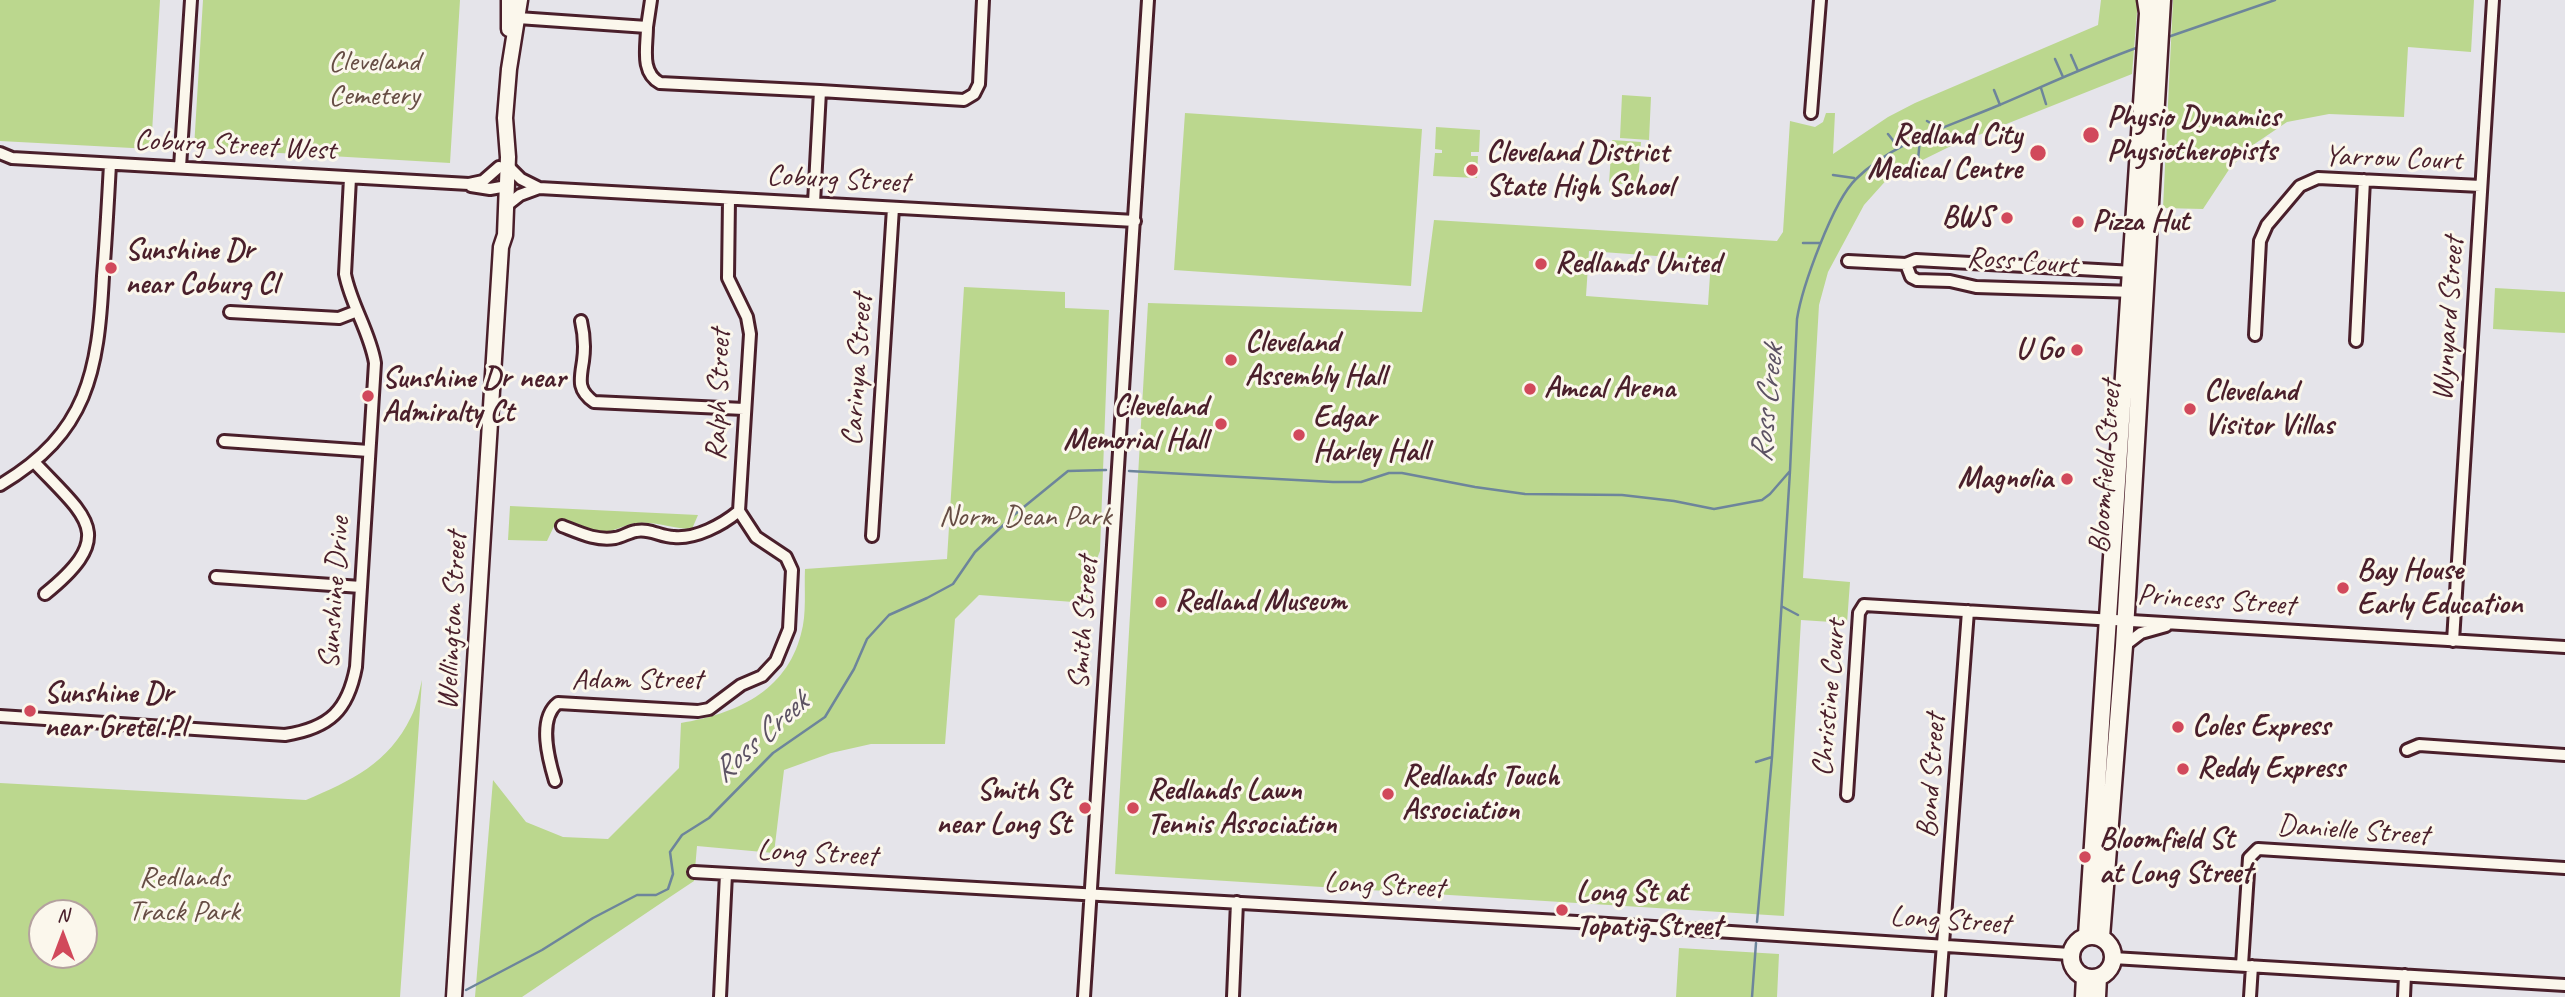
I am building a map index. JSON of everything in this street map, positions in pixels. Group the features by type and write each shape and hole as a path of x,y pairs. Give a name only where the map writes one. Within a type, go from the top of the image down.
{"highway":[{"name":"Bloomfield Street","path":"2146,0 2153,28"},
{"name":"Bloomfield Street","path":"2094,936 2123,646 2138,273 2153,28 2162,0"},
{"name":"Bloomfield Street","path":"2094,936 2107,619 2137,292"},
{"path":"2084,997 2091,977 2109,970 2113,958 2110,945 2094,936 2076,942 2070,954 2074,968 2091,977 2097,997"}],"main road":[{"name":"Wellington Street","path":"501,247 497,235 503,187 509,69 509,0"},
{"name":"Wellington Street","path":"509,69 520,0"},
{"name":"Wellington Street","path":"454,997 466,846 501,247 505,235 506,206 503,187"}],"street":[{"path":"180,167 191,0"},
{"path":"651,0 646,69 652,79 660,83 964,100 974,94 979,84 983,0"},
{"name":"Smith Street","path":"1084,997 1148,0"},
{"name":"Wynyard Street","path":"2453,641 2493,0"},
{"path":"1811,113 1819,3"},
{"path":"518,18 647,27"},
{"path":"814,203 820,91"},
{"name":"Coburg Street West","path":"0,153 12,158 469,184 477,188 503,187"},
{"path":"0,485 34,463 60,436 78,410 94,366 100,336 110,164"},
{"path":"469,184 484,181 503,167 539,188"},
{"name":"Sunshine Drive","path":"0,716 285,735 304,732 332,717 342,707 351,691 356,667 375,363 370,340 345,274 350,178"},
{"name":"Yarrow Court","path":"2255,335 2260,241 2267,225 2300,186 2318,178 2481,187"},
{"path":"2356,341 2364,180"},
{"path":"506,206 520,194 539,188"},
{"name":"Coburg Street","path":"539,188 1135,221"},
{"name":"Ralph Street","path":"729,200 728,278 747,317 750,334 739,511"},
{"name":"Carinya Street","path":"872,536 893,208"},
{"name":"Ross Court","path":"1848,261 1906,264 1916,260 2138,273"},
{"name":"Ross Court","path":"1906,264 1911,277 1917,280 1950,281 1976,287 2137,292"},
{"path":"1976,287 1977,264"},
{"path":"230,312 339,318 357,311"},
{"path":"581,321 584,336 580,387 594,402 744,409"},
{"path":"224,441 369,451"},
{"path":"34,463 81,511 88,531 86,550 78,564 45,594"},
{"path":"562,526 592,538 616,538 636,531 653,531 672,537 694,535 729,519 739,511"},
{"name":"Adam Street","path":"555,781 546,751 549,715 552,708 558,704 685,711 709,709 741,685 762,677 776,661 789,629 792,570 786,557 756,537 739,511"},
{"path":"216,577 361,587"},
{"name":"Princess Street","path":"1864,605 2565,647"},
{"name":"Christine Court","path":"1847,795 1859,613 1864,605"},
{"name":"Bond Street","path":"1939,997 1968,611"},
{"path":"2123,646 2141,633 2176,624"},
{"path":"2407,750 2419,746 2565,755"},
{"name":"Danielle Street","path":"2250,997 2247,966 2249,858 2258,849 2565,868"},
{"name":"Long Street","path":"694,872 1237,902 2070,954"},
{"path":"719,997 726,874"},
{"path":"1233,997 1237,902"},
{"path":"2113,958 2565,985"},
{"path":"2404,997 2405,975"}],"green space":[{"path":"0,0 160,0 151,149 0,141"},
{"name":"Cleveland Cemetery","path":"203,0 460,0 450,163 194,148"},
{"path":"2101,0 2138,0 2132,74 1951,146 1890,176 1864,205 1828,272 1819,305 1803,578 1850,582 1847,623 1801,620 1784,916 1115,874 1148,303 1422,312 1434,220 1777,241 1783,232 1790,121 1815,127 1823,122 1826,113 1835,113 1833,154 1888,117 1915,103 2098,25","holes":["1589,251 1711,260 1708,305 1586,296"]},
{"path":"2173,0 2474,0 2471,52 2408,47 2404,117 2329,114 2287,122 2253,145 2230,168 2203,209 2163,208"},
{"path":"1622,95 1651,97 1649,140 1620,138"},
{"path":"1185,113 1422,129 1411,286 1174,270"},
{"path":"1436,127 1480,130 1479,152 1471,152 1471,156 1478,156 1477,178 1433,176 1435,153 1442,153 1442,150 1435,149"},
{"path":"1612,140 1641,142 1638,185 1609,183"},
{"name":"Norm Dean Park","path":"964,287 1065,292 1065,308 1109,310 1100,551 1093,569 1087,603 979,595 955,619 945,744 871,744 831,753 784,770 774,853 697,846 694,881 522,997 475,997 493,780 526,822 563,837 608,839 679,768 681,723 739,706 756,697 784,671 794,654 803,626 805,569 947,559"},
{"path":"2495,288 2565,292 2565,333 2493,329"},
{"path":"510,506 698,515 692,529 644,523 600,532 556,522 547,541 508,540"},
{"name":"Redlands Track Park","path":"422,680 400,997 0,997 0,783 306,800 353,778 380,758 402,733 416,704"},
{"path":"1679,948 1779,954 1777,997 1676,997"}],"waterway":[{"name":"Ross Creek","path":"2165,38 2275,0"},
{"name":"Ross Creek","path":"1757,922 1772,757 1797,319 1812,266 1829,225 1847,190 1856,179 1904,145 2139,47"},
{"path":"2071,55 2078,71"},
{"path":"2055,59 2063,77"},
{"path":"2041,88 2046,104"},
{"path":"1994,90 2000,105"},
{"path":"1927,121 1942,130"},
{"path":"1888,134 1899,148"},
{"path":"1918,160 1920,139"},
{"path":"1833,175 1854,178"},
{"path":"1803,243 1820,243"},
{"name":"Ross Creek","path":"466,990 637,895 656,895 668,889 673,874 670,852 682,835 709,818 773,753 825,717 854,669 867,639 889,615 953,584 975,552 1014,515 1068,471 1106,470"},
{"name":"Ross Creek","path":"1129,471 1333,482 1361,482 1389,473 1402,473 1525,494 1622,495 1714,509 1762,500 1790,471"},
{"path":"1783,607 1798,615"},
{"path":"1756,762 1772,757"},
{"path":"1752,997 1756,943"}],"place":[{"name":"Physio Dynamics Physiotheropists","path":"2091,135"},
{"name":"Redland City Medical Centre","path":"2038,153"},
{"name":"Cleveland District State High School","path":"1472,170"},
{"name":"BWS","path":"2007,218"},
{"name":"Pizza Hut","path":"2078,222"},
{"name":"Redlands United","path":"1541,264"},
{"name":"Sunshine Dr near Coburg Cl","path":"111,268"},
{"name":"U Go","path":"2077,350"},
{"name":"Cleveland Assembly Hall","path":"1231,360"},
{"name":"Amcal Arena","path":"1530,389"},
{"name":"Sunshine Dr near Admiralty Ct","path":"368,396"},
{"name":"Cleveland Visitor Villas","path":"2190,409"},
{"name":"Cleveland Memorial Hall","path":"1221,424"},
{"name":"Edgar Harley Hall","path":"1299,435"},
{"name":"Magnolia","path":"2067,479"},
{"name":"Bay House Early Education","path":"2343,588"},
{"name":"Redland Museum","path":"1161,602"},
{"name":"Sunshine Dr near Gretel Pl","path":"30,711"},
{"name":"Coles Express","path":"2178,727"},
{"name":"Reddy Express","path":"2183,769"},
{"name":"Redlands Touch Association","path":"1388,794"},
{"name":"Smith St near Long St","path":"1085,808"},
{"name":"Redlands Lawn Tennis Association","path":"1133,808"},
{"name":"Bloomfield St at Long Street","path":"2085,857"},
{"name":"Long St at Topatig Street","path":"1562,910"}]}
